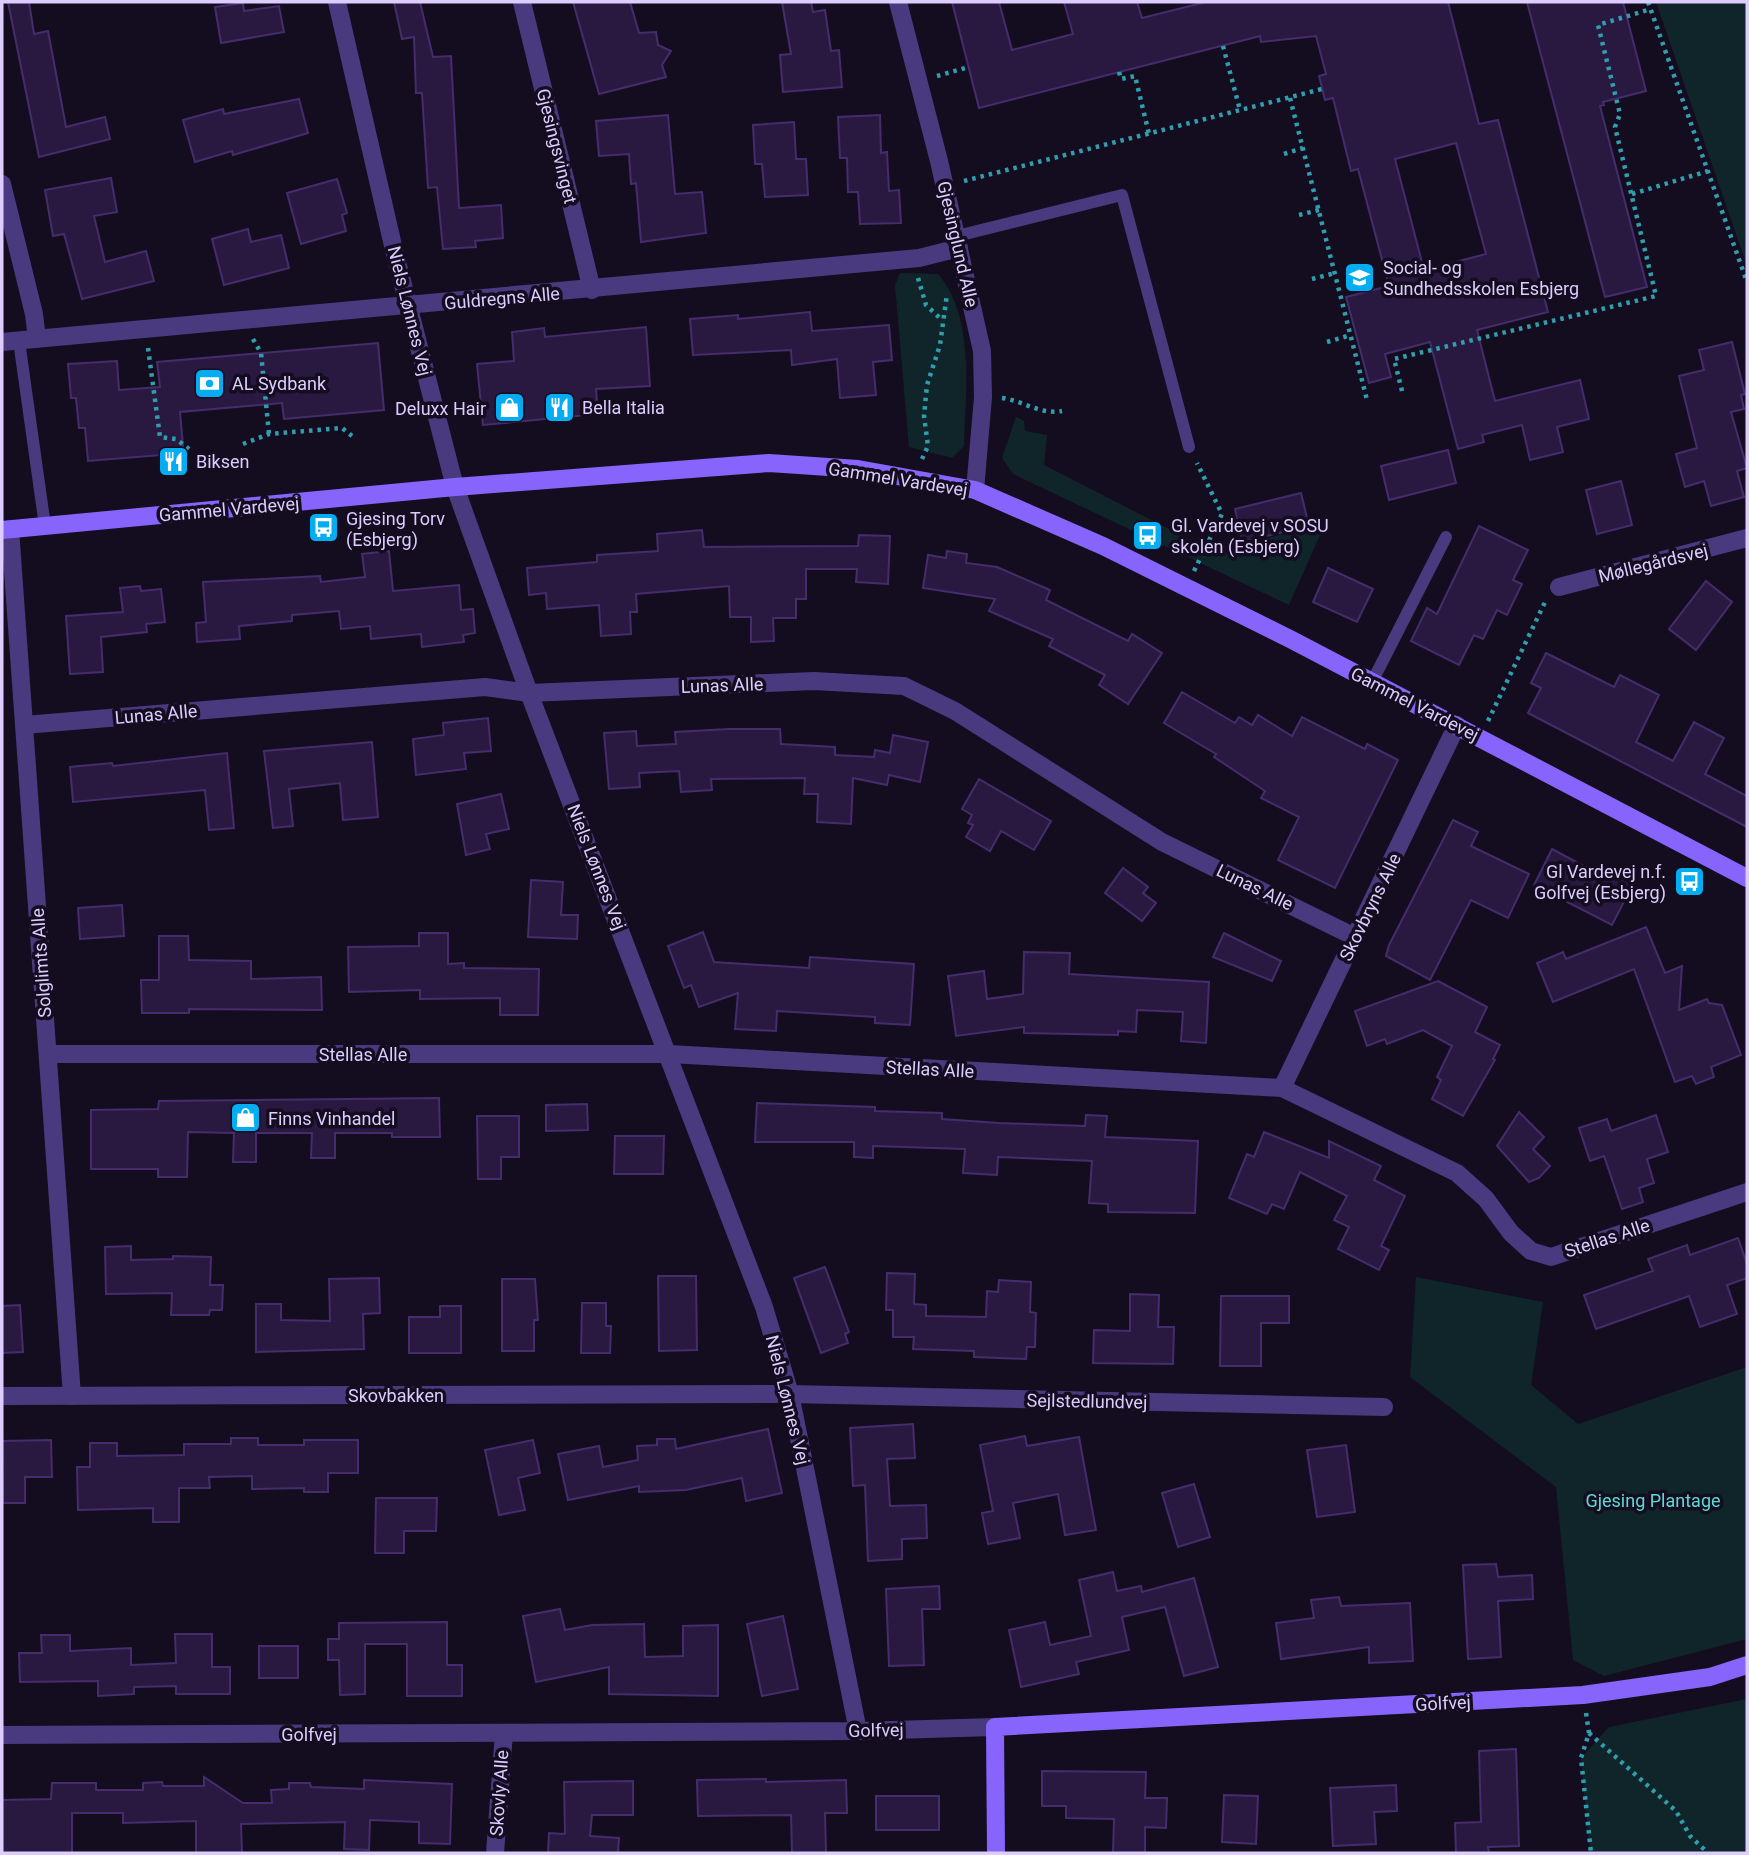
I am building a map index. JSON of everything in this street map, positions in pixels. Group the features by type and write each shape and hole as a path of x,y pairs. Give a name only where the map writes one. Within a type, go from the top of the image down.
{"street":[{"name":"Niels Lønnes Vej","path":"337,2 408,306 455,487 529,693 764,1307 790,1394 858,1731"},
{"name":"Gjesingsvinget","path":"522,2 592,290"},
{"name":"Gjesinglund Alle","path":"898,2 958,242 982,351 983,397 975,491"},
{"path":"2,184 34,314 37,339"},
{"name":"Guldregns Alle","path":"10,342 919,258 958,242"},
{"name":"Gammel Vardevej","path":"6,530 455,487 769,463 858,469 975,491 1103,546 1457,725 1747,878"},
{"name":"Solglimts Alle","path":"6,530 24,725 72,1396"},
{"name":"Møllegårdsvej","path":"1559,587 1747,538"},
{"name":"Lunas Alle","path":"24,725 485,687 529,693 814,681 904,686 955,711 1163,842 1355,937"},
{"name":"Skovbryns Alle","path":"1282,1088 1457,725"},
{"name":"Stellas Alle","path":"48,1054 669,1054 1282,1088 1457,1173 1486,1199 1511,1233 1531,1251 1552,1257 1747,1192"},
{"name":"Skovbakken","path":"2,1396 790,1394"},
{"name":"Sejlstedlundvej","path":"790,1394 1384,1407"},
{"name":"Golfvej","path":"2,1735 504,1734 995,1727 1583,1695 1710,1676 1747,1665"},
{"path":"995,1727 996,1853"},
{"name":"Skovly Alle","path":"495,1853 504,1734"}],"lane":[{"path":"958,242 1122,195 1189,447"},
{"path":"10,342 45,526"},
{"path":"1372,682 1446,537"}],"path":[{"path":"1648,2 1747,282"},
{"path":"1402,391 1394,359 1656,296 1615,127 1620,114 1598,25 1651,9"},
{"path":"1223,46 1240,110"},
{"path":"919,81 969,67"},
{"path":"1119,72 1121,79 1135,76 1149,134"},
{"path":"944,186 1322,89"},
{"path":"1290,98 1367,400"},
{"path":"1284,154 1303,148"},
{"path":"1632,194 1708,171"},
{"path":"1299,215 1319,210"},
{"path":"914,479 928,446 924,416 927,385 940,345 958,242"},
{"path":"919,258 917,284 920,292 926,305 943,321"},
{"path":"1312,279 1335,273"},
{"path":"145,330 160,437 176,439 190,449"},
{"path":"1327,342 1351,335"},
{"path":"253,338 261,354 269,434"},
{"path":"983,397 1017,400 1047,414 1062,411"},
{"path":"243,444 269,434 342,428 352,436"},
{"path":"1186,588 1222,514 1189,447"},
{"path":"1480,737 1549,595 1559,587"},
{"path":"1583,1695 1589,1733 1581,1758 1591,1853"},
{"path":"1589,1733 1676,1811 1690,1836 1709,1853"}],"green space":[{"path":"1656,2 1747,2 1747,266"},
{"path":"900,273 938,274 950,292 958,312 966,356 966,403 964,446 952,458 909,447 895,285"},
{"path":"1016,417 1024,421 1025,431 1047,435 1044,465 1210,550 1324,526 1289,605 1013,474 1002,458"},
{"name":"Gjesing Plantage","path":"1416,1277 1543,1302 1531,1385 1578,1424 1747,1367 1747,1639 1604,1676 1573,1660 1556,1487 1410,1377"},
{"path":"1747,1699 1747,1853 1590,1853 1581,1758 1609,1727"}],"building":[{"path":"8,2 29,2 34,34 48,31 66,127 105,117 110,139 39,157"},
{"path":"394,2 420,2 433,57 451,56 459,208 501,205 503,238 475,241 476,247 443,249 437,187 428,188 422,93 416,93 414,37 402,39"},
{"path":"573,2 630,2 639,33 656,32 658,45 671,51 662,65 666,77 599,94"},
{"path":"782,2 811,2 813,12 825,10 831,51 839,50 842,87 783,92 780,55 791,54"},
{"path":"952,2 999,2 1012,50 1073,34 1064,2 1137,2 1142,18 1206,2 1448,2 1479,124 1498,120 1548,312 1477,330 1495,401 1580,380 1589,419 1557,427 1563,452 1530,460 1522,425 1482,435 1484,442 1458,449 1430,342 1385,354 1391,377 1369,383 1346,297 1389,286 1358,169 1351,171 1333,98 1325,100 1319,76 1326,74 1316,36 1261,42 1260,36 979,108","holes":["1456,143 1486,254 1424,270 1395,159"]},
{"path":"1527,2 1623,2 1646,91 1603,102 1604,105 1600,106 1647,287 1605,297"},
{"path":"243,3 244,11 279,6 284,32 221,43 215,7"},
{"path":"299,99 308,133 233,155 232,151 195,162 183,120 223,109 224,114"},
{"path":"668,115 675,194 702,192 706,233 641,242 636,183 631,184 629,154 599,156 596,121"},
{"path":"880,115 881,153 887,152 889,191 899,190 901,223 860,224 858,192 848,192 847,158 840,158 838,117"},
{"path":"794,122 796,159 806,159 808,195 765,197 762,164 755,164 753,125"},
{"path":"111,178 117,212 94,216 105,262 146,251 154,281 82,299 64,234 53,236 45,190"},
{"path":"337,179 347,213 342,215 346,231 301,244 287,193"},
{"path":"248,229 251,242 281,235 289,268 224,285 212,239"},
{"path":"810,312 812,331 889,325 892,360 873,362 876,395 840,398 837,359 792,365 791,350 693,355 690,319 738,315 738,319"},
{"path":"646,327 650,386 596,389 598,414 483,425 477,364 514,361 512,332 544,328 545,337"},
{"path":"1732,342 1745,394 1741,395 1744,409 1731,412 1747,468 1737,471 1744,497 1711,506 1704,481 1685,487 1676,454 1697,448 1679,376 1704,370 1699,350"},
{"path":"378,343 384,410 284,419 282,403 180,412 185,469 162,471 161,455 88,461 85,428 79,428 76,398 71,398 68,364 117,361 119,390 160,387 157,362"},
{"path":"1448,450 1456,483 1389,500 1381,466"},
{"path":"1621,481 1632,525 1597,534 1586,490"},
{"path":"1301,493 1309,526 1242,542 1235,509"},
{"path":"1479,526 1528,550 1513,580 1522,584 1507,615 1497,610 1483,639 1474,635 1459,665 1411,641 1427,608 1437,614"},
{"path":"702,530 704,547 858,546 859,535 890,536 888,584 856,582 857,569 806,569 806,599 796,599 796,618 773,618 774,641 751,642 751,617 730,617 729,586 636,594 637,612 630,612 631,634 601,636 599,605 547,609 546,593 529,595 527,568 597,562 597,555 658,551 657,534"},
{"path":"389,551 393,591 459,585 461,610 473,609 475,633 463,635 464,642 422,647 421,634 371,639 370,626 341,629 339,611 292,615 292,621 239,626 240,639 197,642 196,623 206,622 203,582 320,576 321,582 365,577 362,554"},
{"path":"947,551 967,554 966,563 997,567 1050,590 1046,600 1128,641 1132,634 1162,653 1128,704 1099,685 1105,675 1049,646 1053,639 989,611 995,599 923,588 928,555 946,558"},
{"path":"1328,568 1373,589 1357,622 1313,602"},
{"path":"1706,581 1732,602 1696,650 1669,629"},
{"path":"140,586 141,591 161,589 165,622 146,624 147,632 101,637 103,672 70,674 66,616 123,612 120,588"},
{"path":"1546,653 1614,687 1620,675 1659,695 1636,742 1673,761 1694,722 1724,738 1705,774 1747,796 1747,827 1528,713 1541,688 1531,683"},
{"path":"1182,692 1235,723 1239,717 1252,725 1258,715 1292,736 1302,717 1365,749 1367,744 1398,760 1335,888 1278,860 1299,817 1261,798 1265,791 1214,757 1216,754 1164,723"},
{"path":"488,718 491,751 464,753 466,769 416,775 413,739 444,735 443,723"},
{"path":"780,729 781,744 835,747 835,755 874,757 875,750 890,753 893,735 928,742 920,782 889,775 887,785 853,778 851,824 817,822 818,794 804,794 805,778 711,779 712,790 681,792 679,771 639,773 640,787 609,789 604,733 636,731 637,746 676,744 675,732"},
{"path":"372,742 378,817 343,820 340,783 289,789 293,826 273,828 264,751"},
{"path":"227,753 234,828 209,830 205,790 73,802 70,767 112,763 113,766"},
{"path":"979,779 1051,821 1034,850 1001,831 990,851 966,837 973,825 968,823 972,815 962,809"},
{"path":"501,794 509,829 486,834 490,849 466,855 457,804"},
{"path":"1453,820 1478,832 1471,846 1529,874 1508,918 1471,900 1430,980 1386,956 1389,945"},
{"path":"1552,849 1606,878 1612,867 1635,880 1612,925 1534,885"},
{"path":"1123,868 1148,887 1143,893 1156,903 1142,921 1105,893"},
{"path":"531,880 563,882 561,915 578,915 577,939 528,937"},
{"path":"122,905 124,936 80,939 78,908"},
{"path":"1646,927 1665,973 1682,966 1679,1010 1707,999 1709,1003 1722,1005 1741,1055 1711,1067 1714,1077 1696,1084 1692,1076 1675,1082 1634,969 1553,1002 1537,963 1563,952 1566,959"},
{"path":"703,932 714,962 809,968 810,957 914,964 910,1025 875,1023 875,1017 777,1011 776,1031 735,1029 738,993 699,1007 691,985 684,988 668,946"},
{"path":"419,933 448,933 448,964 464,963 464,968 539,969 538,1015 500,1015 500,998 420,999 420,990 349,992 348,947 419,946"},
{"path":"1224,933 1281,961 1272,981 1213,957"},
{"path":"159,936 188,936 189,960 251,961 251,979 321,977 322,1010 189,1009 189,1013 142,1013 141,980 159,980"},
{"path":"1024,952 1070,953 1069,974 1209,982 1206,1043 1181,1041 1183,1012 1137,1010 1136,1032 1118,1031 1118,1035 1024,1033 1024,1027 956,1036 948,976 984,971 987,999 1023,994"},
{"path":"1438,981 1487,1007 1475,1032 1500,1045 1493,1059 1495,1060 1463,1116 1432,1099 1441,1080 1437,1077 1452,1046 1423,1030 1387,1044 1385,1039 1367,1046 1355,1011"},
{"path":"439,1098 440,1137 392,1137 392,1133 335,1133 335,1158 311,1158 312,1133 256,1133 256,1162 233,1162 234,1133 188,1132 187,1177 158,1177 158,1169 91,1169 91,1110 158,1109 159,1101"},
{"path":"757,1103 875,1107 875,1111 942,1113 942,1119 999,1123 1085,1126 1086,1115 1107,1116 1105,1137 1198,1141 1195,1213 1108,1212 1108,1204 1089,1203 1092,1161 998,1157 997,1175 963,1173 965,1149 873,1146 873,1158 854,1157 854,1142 755,1142"},
{"path":"587,1104 588,1130 546,1131 546,1105"},
{"path":"1519,1112 1544,1137 1533,1149 1550,1166 1539,1178 1529,1182 1497,1146"},
{"path":"1656,1115 1668,1152 1647,1159 1654,1183 1639,1188 1643,1202 1622,1209 1604,1156 1590,1161 1579,1128 1607,1119 1611,1131"},
{"path":"477,1116 519,1116 519,1157 501,1157 501,1179 478,1179"},
{"path":"1264,1132 1329,1158 1329,1141 1381,1166 1374,1180 1405,1196 1381,1246 1389,1250 1379,1270 1338,1249 1349,1227 1334,1220 1347,1196 1300,1172 1284,1209 1272,1204 1267,1214 1229,1198 1247,1154 1254,1157"},
{"path":"615,1136 664,1136 663,1174 614,1174"},
{"path":"1738,1238 1747,1264 1747,1278 1727,1285 1737,1314 1700,1327 1689,1296 1596,1329 1584,1295 1653,1271 1648,1259 1687,1245 1690,1255"},
{"path":"131,1246 131,1260 173,1259 173,1256 211,1257 210,1285 223,1285 222,1310 210,1310 209,1315 171,1315 172,1293 106,1294 105,1247"},
{"path":"825,1267 849,1332 845,1334 848,1343 821,1353 794,1278"},
{"path":"887,1273 915,1274 914,1304 926,1305 926,1316 986,1317 987,1291 998,1292 999,1280 1031,1282 1030,1312 1036,1313 1035,1347 1027,1347 1026,1359 974,1357 974,1351 913,1349 914,1337 893,1337 893,1310 886,1310"},
{"path":"658,1276 696,1276 697,1350 659,1351"},
{"path":"379,1278 380,1313 363,1314 364,1349 256,1352 256,1304 281,1304 281,1320 330,1321 329,1279"},
{"path":"502,1279 535,1279 538,1320 534,1320 534,1351 502,1351"},
{"path":"1130,1294 1159,1295 1158,1327 1174,1327 1173,1364 1093,1363 1094,1330 1130,1331"},
{"path":"1221,1296 1289,1296 1289,1323 1261,1323 1261,1366 1220,1366"},
{"path":"582,1303 606,1303 606,1326 611,1326 610,1353 581,1353"},
{"path":"20,1305 23,1352 2,1353 2,1306"},
{"path":"440,1306 461,1306 461,1353 409,1353 409,1317 440,1317"},
{"path":"913,1424 915,1458 887,1459 890,1506 926,1505 927,1538 902,1539 902,1559 868,1561 865,1485 853,1486 850,1428"},
{"path":"768,1429 782,1493 746,1501 742,1478 686,1490 639,1492 639,1486 568,1500 558,1454 599,1446 603,1467 638,1460 637,1446 657,1445 657,1439 675,1439 676,1449"},
{"path":"1025,1436 1027,1446 1079,1437 1096,1530 1065,1535 1058,1494 1013,1503 1020,1538 988,1544 982,1513 993,1511 980,1445"},
{"path":"231,1438 258,1438 258,1445 304,1445 304,1440 358,1440 358,1473 328,1473 328,1492 304,1492 304,1488 252,1489 252,1476 209,1477 210,1488 179,1488 179,1522 153,1522 153,1508 78,1510 77,1467 90,1467 90,1443 117,1443 117,1456 184,1455 184,1444 231,1444"},
{"path":"51,1440 52,1477 25,1477 25,1503 3,1503 2,1441"},
{"path":"533,1440 540,1473 518,1478 525,1510 499,1515 485,1450"},
{"path":"1346,1445 1355,1512 1317,1517 1307,1450"},
{"path":"1194,1484 1210,1537 1178,1547 1162,1493"},
{"path":"376,1498 437,1498 436,1531 404,1531 404,1553 375,1553"},
{"path":"1496,1564 1498,1577 1532,1575 1533,1599 1498,1601 1501,1657 1468,1659 1463,1565"},
{"path":"1113,1572 1117,1591 1141,1586 1142,1592 1194,1578 1218,1667 1184,1676 1165,1607 1122,1617 1129,1650 1076,1662 1079,1674 1021,1687 1009,1630 1045,1622 1050,1645 1091,1636 1079,1580"},
{"path":"939,1586 940,1609 922,1609 924,1665 889,1666 886,1589"},
{"path":"1339,1597 1341,1606 1410,1603 1413,1661 1369,1663 1369,1647 1281,1659 1276,1623 1314,1618 1311,1600"},
{"path":"560,1609 565,1630 592,1625 644,1624 645,1657 683,1656 683,1626 718,1625 718,1696 609,1694 609,1667 536,1682 523,1616"},
{"path":"783,1616 798,1689 762,1696 747,1624"},
{"path":"447,1622 447,1665 462,1665 462,1696 407,1696 407,1644 365,1644 365,1694 340,1695 339,1660 328,1660 328,1639 339,1639 339,1623"},
{"path":"175,1634 212,1634 212,1667 230,1667 230,1694 176,1694 176,1686 134,1687 134,1694 98,1696 98,1681 20,1682 19,1653 42,1653 41,1635 70,1635 70,1651 131,1648 131,1665 176,1663"},
{"path":"259,1646 298,1646 298,1678 259,1678"},
{"path":"1516,1749 1519,1846 1488,1847 1489,1853 1456,1853 1455,1823 1481,1822 1479,1751"},
{"path":"1042,1771 1146,1772 1145,1798 1167,1798 1166,1828 1145,1827 1145,1853 1113,1853 1114,1819 1066,1818 1066,1806 1042,1806"},
{"path":"204,1777 243,1803 272,1803 271,1790 289,1789 289,1783 310,1783 311,1787 364,1789 364,1780 452,1784 450,1844 419,1843 419,1822 370,1820 369,1850 344,1849 345,1822 241,1824 242,1853 196,1853 196,1821 123,1823 123,1813 72,1813 72,1853 2,1853 2,1800 51,1799 52,1783 96,1783 96,1790 143,1790 143,1783 204,1786"},
{"path":"766,1779 766,1782 846,1780 847,1813 825,1813 826,1853 792,1853 791,1815 698,1816 697,1780"},
{"path":"633,1781 633,1815 592,1815 590,1836 619,1838 618,1853 548,1853 549,1833 565,1834 564,1782"},
{"path":"1396,1785 1397,1811 1374,1812 1376,1844 1333,1846 1330,1788"},
{"path":"1224,1795 1258,1796 1256,1844 1222,1842"},
{"path":"876,1796 939,1796 939,1830 876,1830"}],"place":[{"name":"Social- og Sundhedsskolen Esbjerg","path":"1360,277"},
{"name":"AL Sydbank","path":"209,383"},
{"name":"Bella Italia","path":"559,407"},
{"name":"Deluxx Hair","path":"509,408"},
{"name":"Biksen","path":"173,461"},
{"name":"Gjesing Torv (Esbjerg)","path":"323,528"},
{"name":"Gl. Vardevej v SOSU skolen (Esbjerg)","path":"1148,535"},
{"name":"Gl Vardevej n.f. Golfvej (Esbjerg)","path":"1689,881"},
{"name":"Finns Vinhandel","path":"245,1118"}]}
